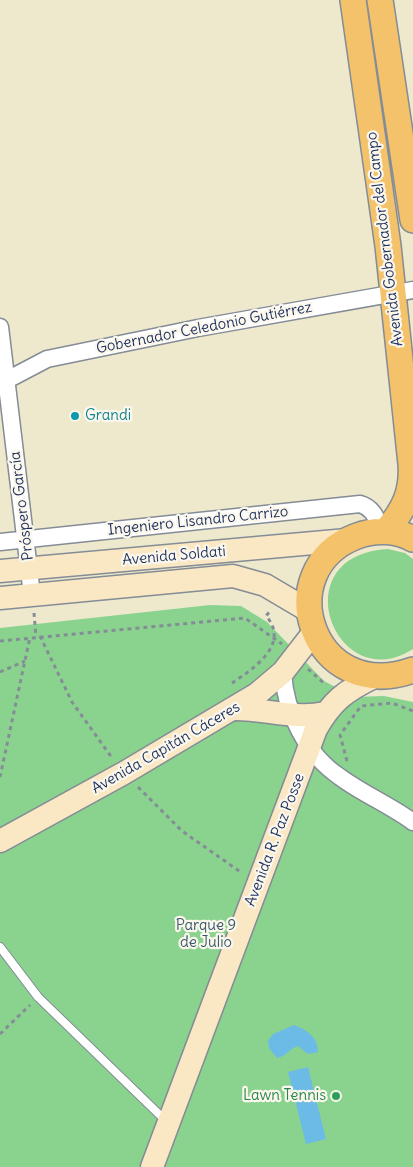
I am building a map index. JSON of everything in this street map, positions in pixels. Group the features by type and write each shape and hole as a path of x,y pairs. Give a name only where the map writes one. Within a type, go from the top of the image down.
{"main road":[{"name":"Avenida Gobernador del Campo","path":"354,0 403,291 412,477 411,490 404,506 384,531"},
{"name":"Avenida Gobernador del Campo","path":"380,0 413,220"},
{"path":"399,678 355,673 338,663 324,649 311,621 310,590 317,570 330,552 347,540 364,533 384,531 413,539"}],"street":[{"name":"Gobernador Celedonio Gutiérrez","path":"3,381 47,359 198,328 403,291"},
{"name":"Próspero García","path":"0,327 3,381 32,594"},
{"name":"Ingeniero Lisandro Carrizo","path":"0,542 360,504 373,512 384,531"},
{"name":"Avenida Soldati","path":"0,571 347,540"},
{"name":"Avenida Soldati","path":"0,598 233,576 265,586 311,621"},
{"name":"Avenida Capitán Cáceres","path":"0,841 124,773 257,694 289,664 311,621"},
{"path":"289,664 286,700 310,747 339,777 413,822"},
{"name":"Avenida R. Paz Posse","path":"152,1167 316,729 332,706 349,689 399,678"},
{"path":"232,709 266,710 304,716 332,706"}],"lane":[{"path":"0,946 38,997 168,1123"}],"path":[{"path":"0,641 245,618 274,637 289,664 332,706 356,713"},
{"path":"0,777 30,637"},
{"path":"0,672 25,661"},
{"path":"348,761 340,735 361,706 392,703 413,711"},
{"path":"0,1034 38,997"}],"green space":[{"path":"388,549 405,553 413,559 413,649 385,659 361,655 343,641 331,620 328,596 336,574 355,557"},
{"name":"Parque 9 de Julio","path":"210,605 241,606 267,622 324,681 354,697 384,696 413,702 413,1167 0,1167 0,628"}],"water":[{"path":"294,1025 303,1029 314,1038 318,1052 308,1054 298,1046 277,1058 269,1048 268,1041 273,1034"},
{"path":"308,1067 326,1139 306,1144 288,1072"}],"place":[{"name":"Grandi","path":"75,416"},
{"name":"Lawn Tennis","path":"336,1096"}]}
